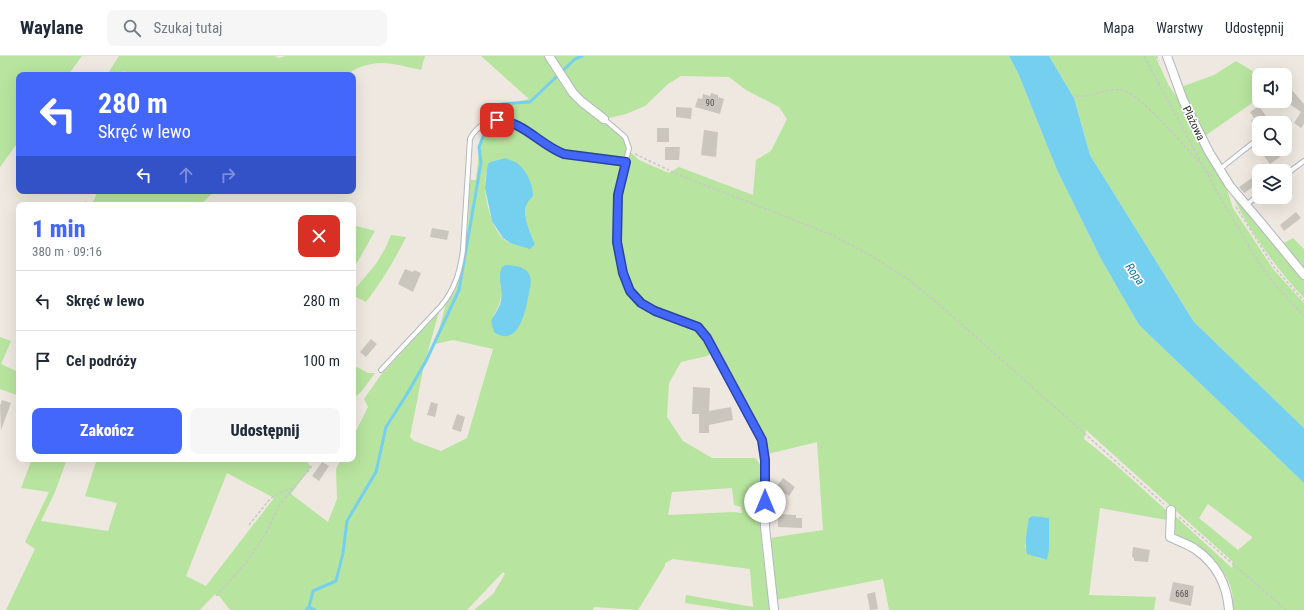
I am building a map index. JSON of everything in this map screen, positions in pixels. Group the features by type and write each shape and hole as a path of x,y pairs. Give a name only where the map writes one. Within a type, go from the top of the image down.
{"street":[{"path":"549,56 577,98 604,119"},
{"name":"Plażowa","path":"1167,56 1183,100 1209,152 1230,186 1304,274"},
{"path":"707,338 762,440 765,460 765,527 774,610"},
{"path":"1171,510 1170,537 1195,550 1216,569 1225,587 1229,610"}],"lane":[{"path":"604,119 625,137 630,152 618,195 617,242 623,273 630,291 641,303 655,311 698,327 707,338"},
{"path":"381,370 449,297 458,277 463,250 470,139 472,134 481,126 492,120 508,122 519,126 555,151 626,162"},
{"path":"1220,169 1252,144"},
{"path":"1292,170 1304,161"},
{"path":"1246,205 1252,200"}],"path":[{"path":"1144,56 1202,165 1260,265 1277,287 1304,316"},
{"path":"1076,96 1084,97 1107,90 1127,91 1152,112 1213,177"},
{"path":"630,152 679,175 830,234 870,255 909,280 941,306 1286,610"},
{"path":"1235,206 1274,267 1304,301"},
{"path":"216,596 248,562 266,533 279,506 313,464"},
{"path":"249,525 274,495 293,488"}],"green space":[{"path":"0,56 82,56 70,72 16,72 16,145 0,167"},
{"path":"119,56 275,56 279,58 286,56 425,56 421,70 390,63 374,63 351,72 109,72"},
{"path":"481,56 1009,56 1018,73 1057,170 1101,259 1139,325 1304,483 1304,610 1233,610 1232,591 1224,573 1199,549 1172,534 1173,514 1232,568 1233,562 1086,430 1084,439 1116,465 1167,511 1166,520 1100,508 1089,595 1156,597 1154,610 889,610 883,579 776,600 770,538 823,530 817,442 768,454 715,351 707,356 681,362 669,383 667,417 683,441 712,458 755,458 760,464 763,481 761,521 762,550 771,610 731,610 685,603 686,595 753,607 750,569 673,559 665,563 665,566 638,610 594,607 593,610 474,610 493,594 505,574 503,572 467,610 230,610 220,597 215,594 200,610 6,610 35,549 25,542 49,492 21,488 31,462 66,462 55,492 41,521 108,531 117,503 85,496 96,462 308,462 311,467 291,494 328,522 337,499 336,469 340,462 356,462 356,431 368,407 364,399 380,376 439,312 424,365 410,437 414,441 441,451 467,438 493,349 453,340 435,344 446,304 455,291 463,264 468,224 470,180 476,180 480,142 487,122 502,105 529,99","holes":["681,76 729,77 746,90 779,107 787,119 771,151 756,160 753,195 679,167 669,173 639,160 631,153 627,140 605,119 626,114 645,106 668,84","505,158 533,196 527,203 525,212 527,224 535,244 510,243 504,240 495,227 489,211 485,189 486,175 490,162","500,282 509,336 493,316 499,306 501,296","227,473 274,498 206,586 186,576","732,488 734,505 741,507 742,513 734,512 668,515 672,492","1208,504 1252,538 1238,550 1199,518","1049,519 1047,560 1036,557 1025,547 1028,523"]},
{"path":"1049,56 1155,56 1169,86 1181,103 1227,190 1233,208 1273,269 1304,303 1304,428 1194,322 1090,155 1074,98"},
{"path":"1236,61 1252,71 1252,103 1205,136 1181,87 1214,75"},
{"path":"97,194 212,194 203,202 93,202"},
{"path":"1234,199 1239,202 1304,279 1304,298 1266,251 1249,226"},
{"path":"356,226 375,231 356,265"},
{"path":"1272,231 1284,243 1293,238 1304,249 1304,271"},
{"path":"391,235 406,237 388,271 366,302 356,297 356,287 376,264"},
{"path":"0,337 11,341 1,364 16,371 16,395 0,389"},
{"path":"356,367 368,373 375,373 356,396"}],"water":[{"name":"Ropa","path":"1009,56 1049,56 1074,98 1090,155 1194,322 1304,428 1304,483 1139,325 1101,259 1057,170 1018,73"},
{"path":"505,158 516,162 521,166 529,178 532,187 533,196 525,208 527,224 535,244 530,249 510,243 503,238 492,221 485,188 488,164 490,162"},
{"path":"506,265 516,266 526,270 530,276 531,284 527,305 522,320 514,332 509,336 502,336 494,332 491,321 500,303 501,271 502,267"},
{"path":"1033,516 1049,518 1049,550 1047,560 1027,554 1026,545 1029,518"}],"building":[{"path":"1292,90 1304,104 1304,124 1301,128 1294,123 1301,112 1292,106"},
{"path":"711,93 724,99 720,114 695,107 698,98 702,99 703,94 710,96"},
{"path":"676,107 692,108 691,119 676,117"},
{"path":"1256,108 1260,108 1266,116 1253,116 1250,112"},
{"path":"657,128 669,128 669,142 657,142"},
{"path":"704,130 718,132 716,157 701,155"},
{"path":"665,147 680,147 679,160 665,160"},
{"path":"1264,156 1279,156 1280,157 1270,164"},
{"path":"1252,178 1252,188 1244,193 1239,187"},
{"path":"1296,212 1301,218 1284,231 1280,225"},
{"path":"432,228 449,231 447,240 430,237"},
{"path":"405,269 413,272 414,270 421,273 413,292 398,284"},
{"path":"371,339 377,344 366,357 360,352"},
{"path":"693,387 710,388 709,411 731,407 733,420 709,425 709,433 699,433 699,414 692,414"},
{"path":"2,400 11,403 1,430 0,406"},
{"path":"431,402 438,404 435,417 427,415"},
{"path":"457,414 465,417 461,432 452,429"},
{"path":"322,462 329,466 319,481 312,476"},
{"path":"783,478 795,487 789,496 776,487"},
{"path":"778,514 796,515 796,518 802,518 802,528 778,527"},
{"path":"1133,547 1150,550 1148,562 1134,561 1134,558 1132,557"},
{"path":"1173,582 1194,586 1191,606 1169,601"},
{"path":"875,592 878,609 870,610 867,594"}],"waterway":[{"path":"306,610 309,607 313,591 336,581 343,553 347,521 376,472 386,427 426,361 459,290 481,163 479,147 484,134 502,127 502,104 530,102 575,59 582,56"},
{"path":"309,607 315,610"}],"route":[{"path":"497,120 514,123 555,151 564,154 626,162 618,195 617,242 623,273 630,291 641,303 655,311 698,327 707,338 762,440 765,460 765,502"}]}
